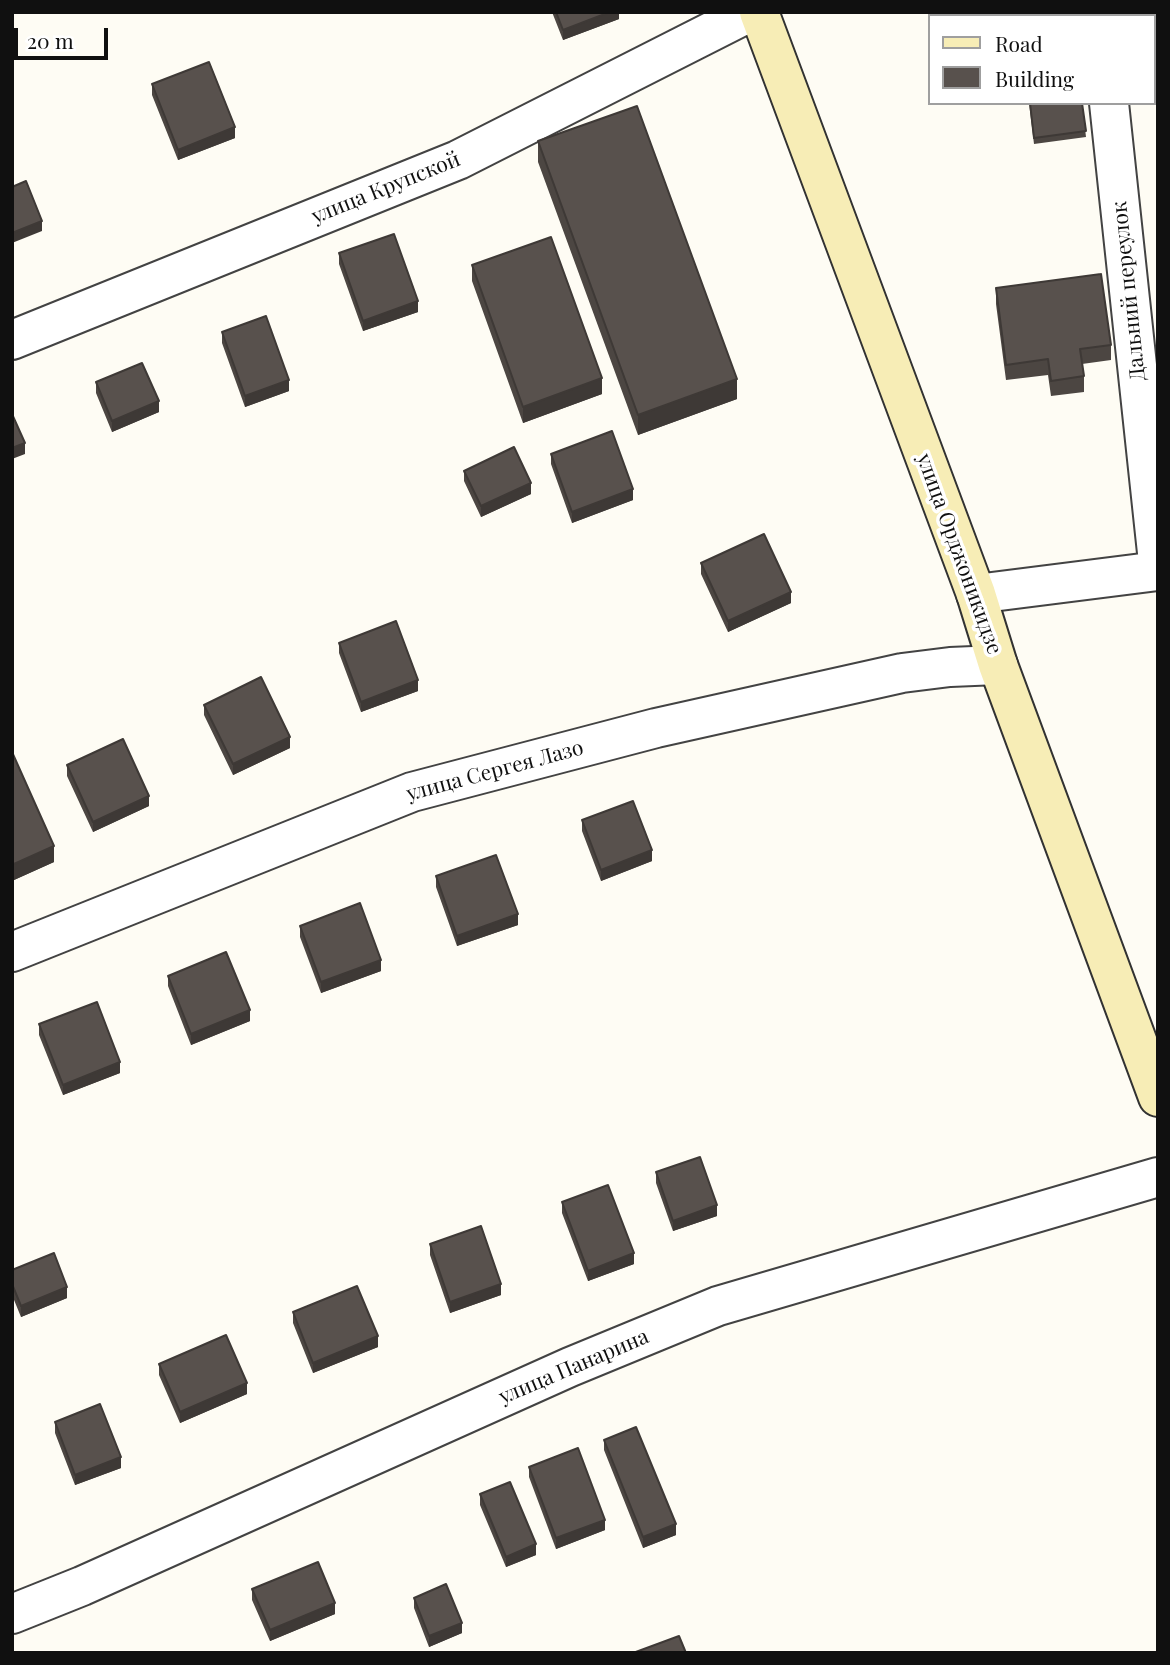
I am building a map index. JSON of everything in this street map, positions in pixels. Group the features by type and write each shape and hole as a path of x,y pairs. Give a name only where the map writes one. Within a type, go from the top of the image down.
{"main road":[{"name":"улица Орджоникидзе","path":"759,12 976,594 998,665 1158,1097"}],"street":[{"name":"улица Крупской","path":"12,340 458,160 750,12"},
{"name":"Дальний переулок","path":"1109,105 1158,562"},
{"path":"976,594 1158,571"},
{"name":"улица Сергея Лазо","path":"12,952 412,792 656,728 902,673 998,665"},
{"name":"улица Панарина","path":"12,1614 82,1586 569,1367 718,1306 1158,1177"}],"building":[{"path":"556,12 610,12 563,30"},
{"path":"209,62 235,127 178,150 152,84"},
{"path":"1030,105 1082,105 1086,131 1034,138"},
{"path":"637,106 737,379 638,415 538,141"},
{"path":"26,181 42,221 12,233 12,187"},
{"path":"394,234 418,301 363,321 339,253"},
{"path":"551,237 602,378 523,407 472,265"},
{"path":"1101,274 1111,345 1080,349 1084,376 1051,381 1048,359 1006,365 996,288"},
{"path":"266,316 289,380 245,396 222,332"},
{"path":"142,363 159,401 112,421 96,382"},
{"path":"12,414 25,443 12,448"},
{"path":"612,431 633,489 572,512 551,454"},
{"path":"514,447 531,483 481,506 464,471"},
{"path":"764,534 791,592 728,621 701,563"},
{"path":"396,621 418,680 361,702 339,643"},
{"path":"261,677 290,737 233,764 204,705"},
{"path":"123,739 149,796 93,822 67,765"},
{"path":"12,752 54,846 14,864 12,861"},
{"path":"633,801 652,850 601,870 582,820"},
{"path":"496,855 518,914 457,936 436,876"},
{"path":"360,903 381,960 321,982 300,926"},
{"path":"226,952 250,1010 191,1034 168,976"},
{"path":"97,1002 120,1062 63,1085 39,1024"},
{"path":"700,1157 717,1205 673,1221 656,1172"},
{"path":"608,1185 634,1253 588,1271 562,1202"},
{"path":"481,1226 501,1284 450,1302 430,1244"},
{"path":"54,1253 67,1287 21,1306 12,1284 12,1270"},
{"path":"357,1286 378,1336 313,1363 293,1312"},
{"path":"226,1335 247,1383 180,1412 159,1364"},
{"path":"100,1404 121,1457 75,1475 55,1422"},
{"path":"636,1427 676,1524 643,1537 604,1440"},
{"path":"578,1448 605,1520 556,1538 529,1467"},
{"path":"510,1482 536,1544 506,1557 480,1494"},
{"path":"318,1562 335,1603 270,1630 252,1589"},
{"path":"446,1584 462,1623 429,1636 414,1598"},
{"path":"679,1636 686,1653 633,1653"}]}
